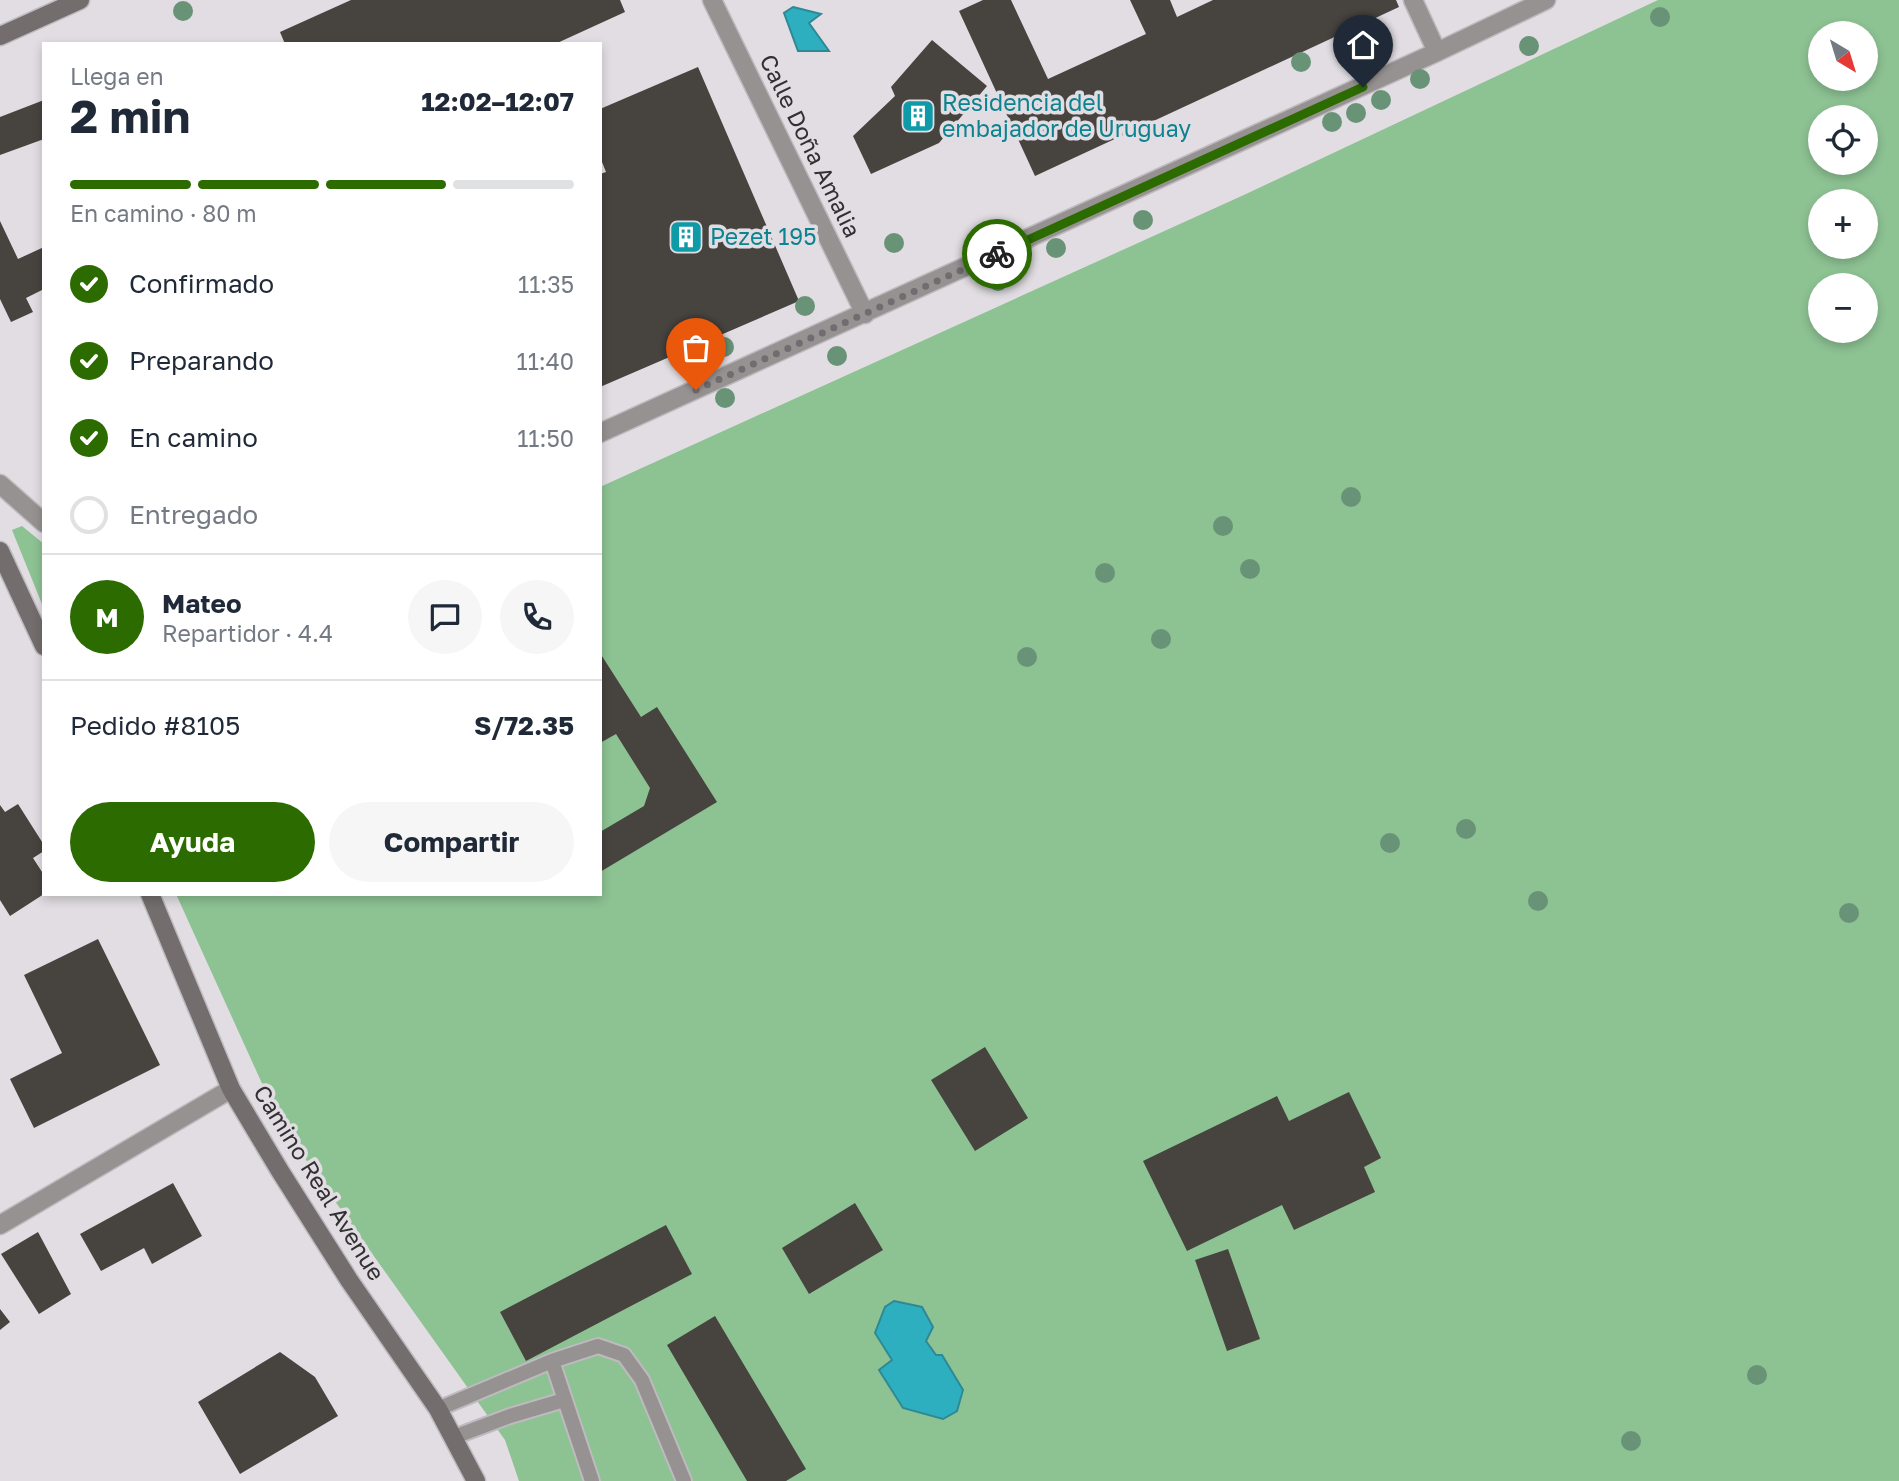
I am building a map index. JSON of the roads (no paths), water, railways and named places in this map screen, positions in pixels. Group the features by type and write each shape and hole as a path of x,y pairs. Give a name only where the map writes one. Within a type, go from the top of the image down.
{"main road":[{"path":"0,36 80,0"},
{"path":"0,551 42,642"},
{"name":"Camino Real Avenue","path":"151,896 231,1089 349,1280 438,1409 476,1481"}],"street":[{"name":"Calle Doña Amalia","path":"712,0 864,314"},
{"path":"1413,0 1437,52"},
{"path":"602,432 1546,0"},
{"path":"0,484 42,521"},
{"path":"0,1224 231,1089"}],"lane":[{"path":"438,1409 552,1361 598,1346 624,1355 642,1380 682,1477 696,1481"},
{"path":"552,1361 592,1481"},
{"path":"454,1437 564,1400"}],"water":[{"path":"793,7 821,14 809,23 829,51 798,51 784,13"},
{"path":"894,1301 922,1307 933,1327 926,1341 936,1355 942,1355 963,1390 957,1411 943,1419 903,1408 879,1370 892,1360 875,1333 885,1307"}],"place":[{"name":"Residencia del embajador de Uruguay","path":"918,116"},
{"name":"Pezet 195","path":"686,237"}]}
